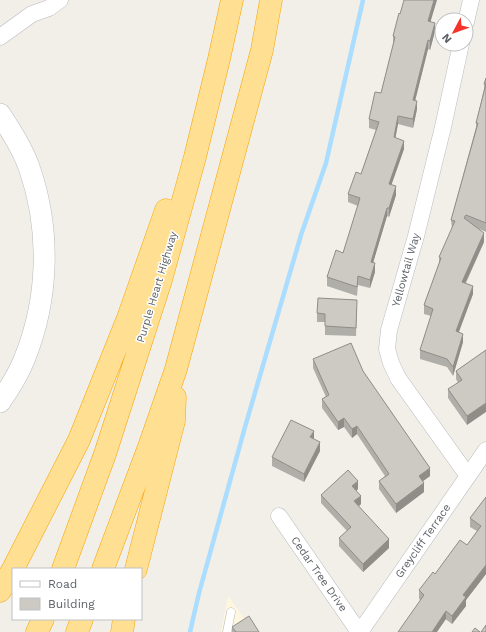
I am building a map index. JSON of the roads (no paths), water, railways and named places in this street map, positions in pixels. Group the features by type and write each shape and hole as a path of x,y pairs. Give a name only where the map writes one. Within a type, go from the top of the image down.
{"highway":[{"name":"Purple Heart Highway","path":"63,568 105,454 161,280 195,156 232,0"},
{"path":"103,568 150,444 176,369 262,50 271,0"},
{"path":"14,568 79,440 105,378 128,318 219,59"},
{"path":"136,568 174,421 176,369"},
{"path":"0,592 12,571"},
{"path":"37,632 43,620"},
{"path":"77,632 82,620"},
{"path":"122,632 124,620"}],"street":[{"path":"0,37 32,14 49,8 60,0"},
{"path":"468,12 471,0"},
{"name":"Yellowtail Way","path":"459,52 443,127 416,236 389,330 387,349 391,363 398,378 468,476"},
{"path":"0,114 18,143 28,166 36,190 44,239 44,284 36,324 24,361 15,380 0,402"},
{"name":"Greycliff Terrace","path":"360,632 486,450"},
{"name":"Cedar Tree Drive","path":"279,516 360,632"}],"lane":[{"path":"227,632 231,612"}],"waterway":[{"path":"190,632 199,593 245,427 301,235 326,163 363,0"}]}
